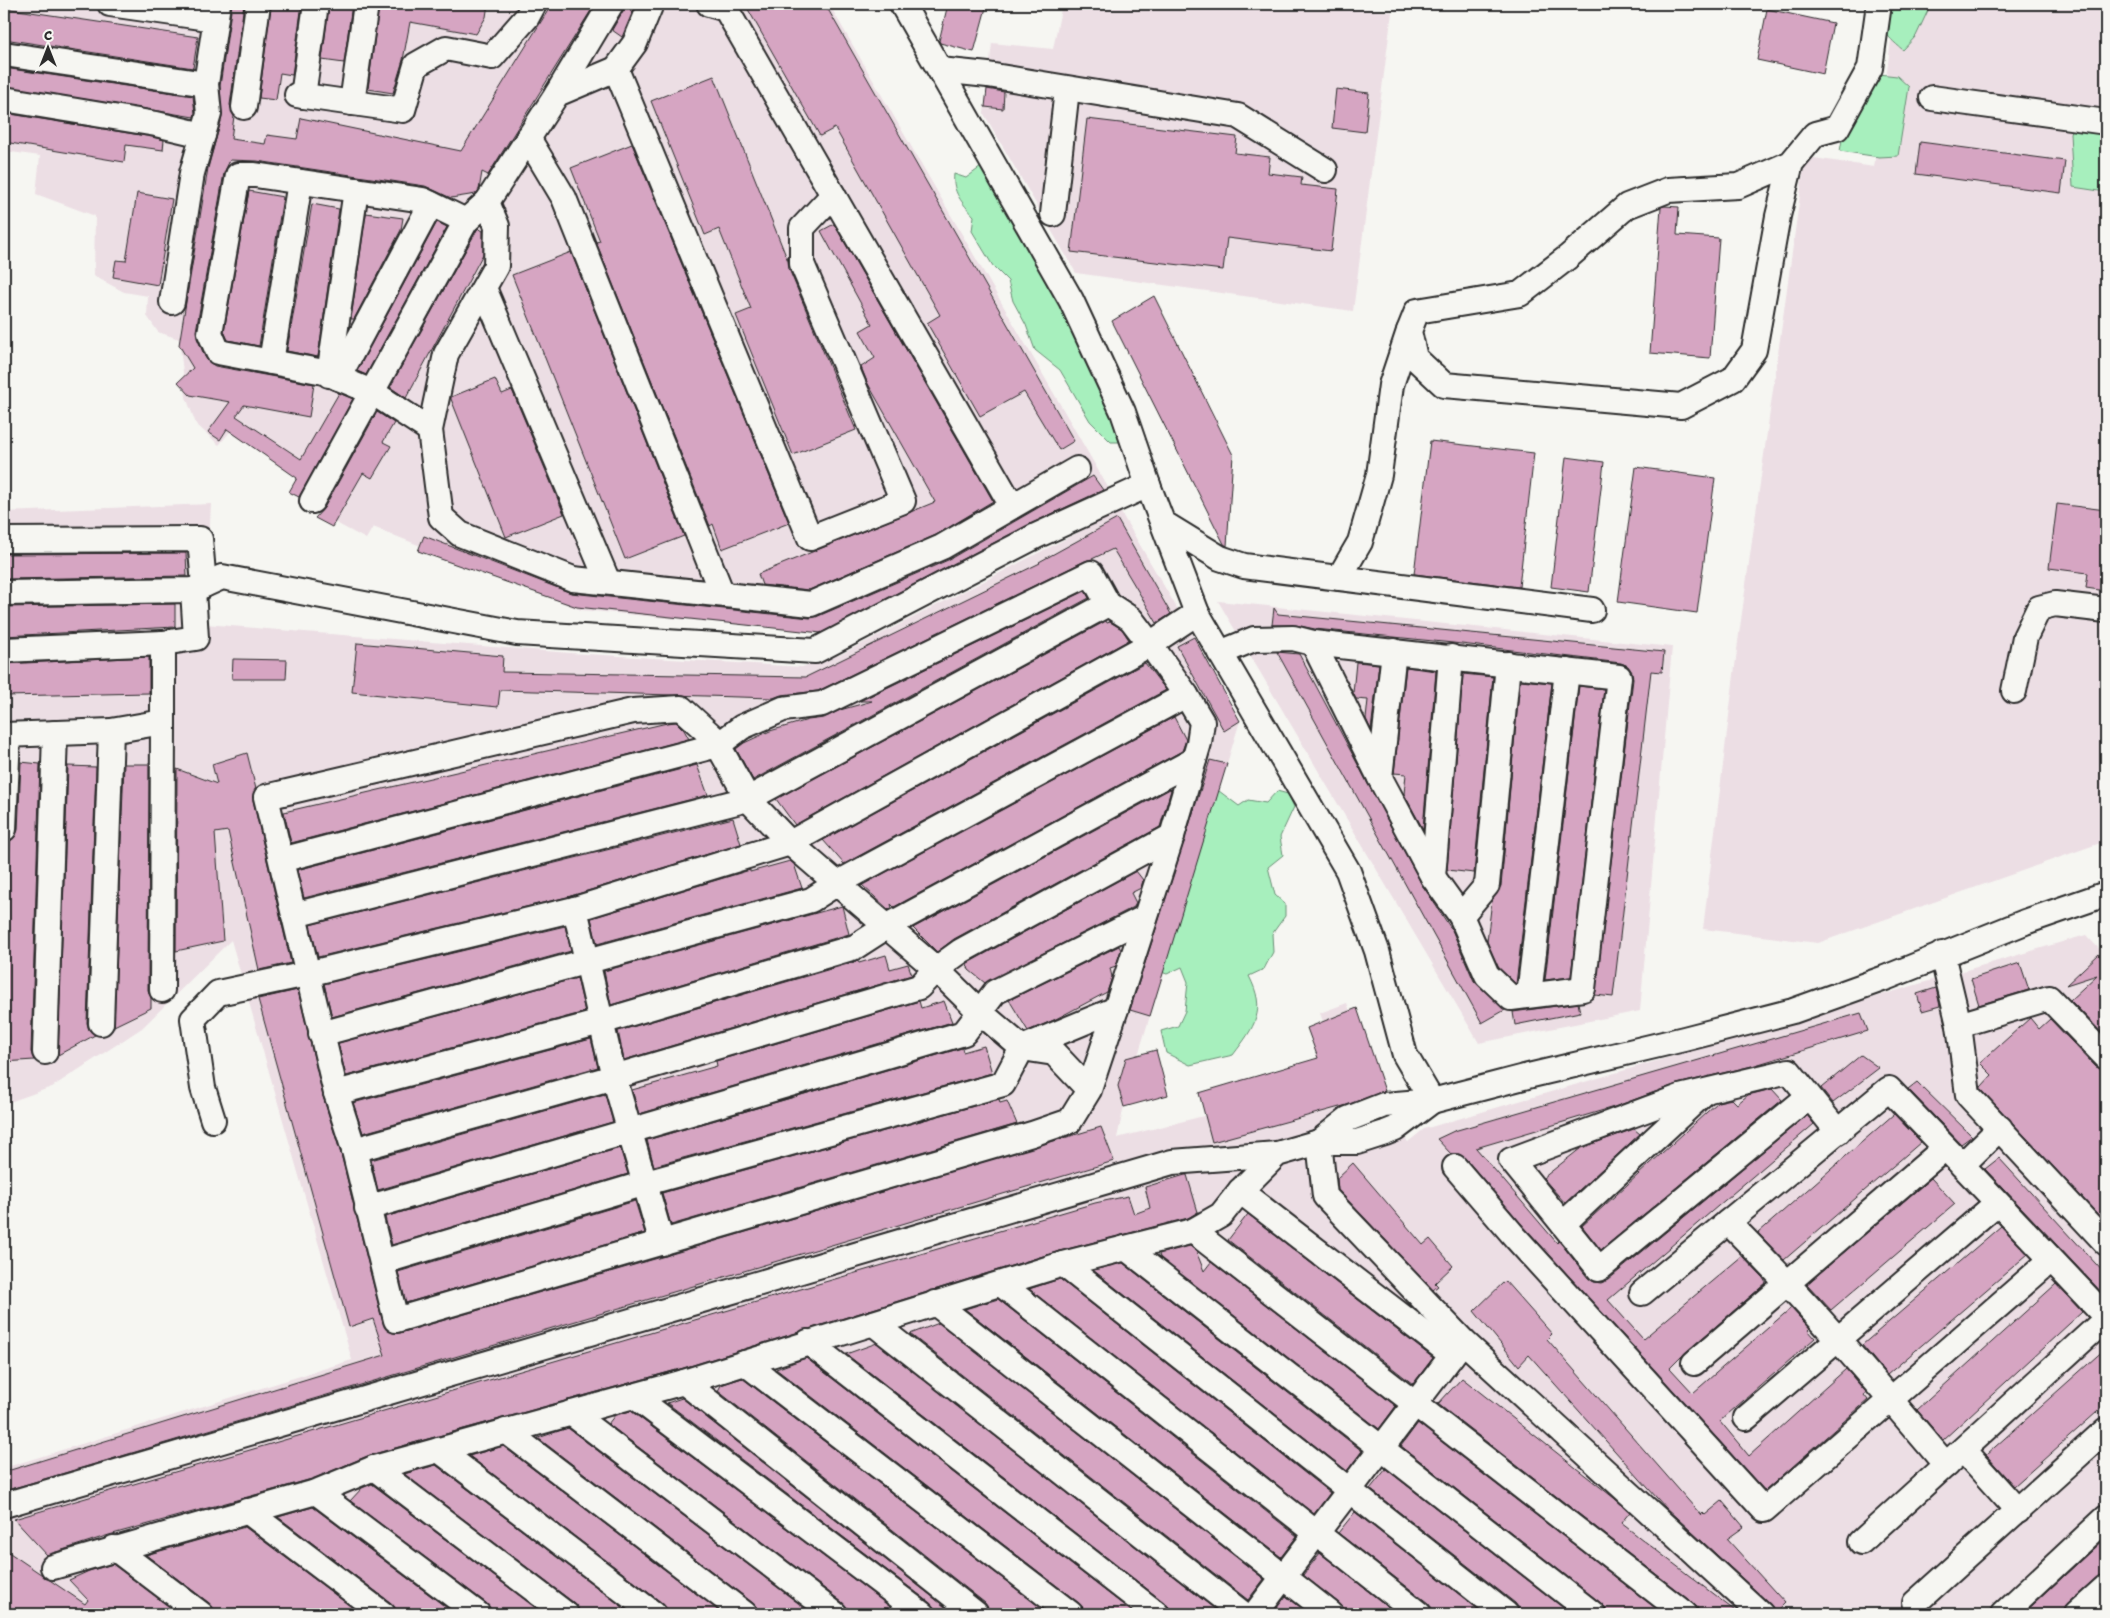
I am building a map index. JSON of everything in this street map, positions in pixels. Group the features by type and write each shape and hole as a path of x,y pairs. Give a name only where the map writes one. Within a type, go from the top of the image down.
{"lane":[{"path":"110,4 216,12 206,84 209,114 192,173 172,302"},
{"path":"244,107 258,4"},
{"path":"316,4 300,95 404,110 416,65 446,48 492,57 527,16 534,4"},
{"path":"352,103 366,4"},
{"path":"312,501 466,221 487,202 557,94 612,4"},
{"path":"557,94 616,69 635,42 651,4"},
{"path":"709,4 726,9 1012,506"},
{"path":"902,4 1071,300 1123,412 1148,485 1197,613 1348,871 1377,951 1405,1055 1432,1102"},
{"path":"1409,331 1415,358 1444,385 1681,406 1733,379 1754,350 1778,216 1791,163 1815,134 1837,128 1870,68 1880,4"},
{"path":"4,54 206,84"},
{"path":"616,69 810,538 902,501 802,264 802,228 833,195"},
{"path":"940,70 988,74 1067,89 1238,116 1325,170"},
{"path":"1053,214 1067,89"},
{"path":"1932,98 2106,122"},
{"path":"4,99 156,124 203,135"},
{"path":"528,138 564,198 722,594"},
{"path":"1339,578 1360,542 1379,475 1391,385 1417,311 1520,294 1568,257 1627,206 1668,190 1738,186 1791,163"},
{"path":"430,430 372,392 334,376 218,352 210,333 238,175 254,175 423,200 466,221"},
{"path":"271,362 300,182"},
{"path":"334,376 356,190"},
{"path":"487,202 497,226 496,266 446,354 430,430 441,517 460,534 573,579 811,604 942,547 1077,469"},
{"path":"334,376 431,204"},
{"path":"484,288 608,582"},
{"path":"4,593 198,588 222,576 517,633 815,651 1036,536 1148,485"},
{"path":"1163,523 1220,558 1244,566 1592,610"},
{"path":"4,540 200,539 196,638 163,643 4,650"},
{"path":"281,860 718,745 742,727 783,709 822,704 1091,573 1108,604 1131,619 1150,644 1186,695 1202,722 1199,743 1172,836 1116,1009 1089,1090 1070,1121 396,1320 354,1150 336,1093 321,1034 266,797 633,710 681,708 714,738 718,745 748,799 790,843 936,969 980,1012 1022,1048 1054,1053 1089,1090"},
{"path":"294,915 748,799 1108,604"},
{"path":"2014,691 2025,637 2039,608 2054,604 2106,610"},
{"path":"213,1120 203,1088 193,1019 218,992 307,974 575,909 790,843 1150,644 1197,613"},
{"path":"1220,653 1254,639 1293,638 1313,643 1618,677 1583,989 1511,998 1486,975 1461,916 1433,877 1380,778 1313,643"},
{"path":"162,990 163,643"},
{"path":"1380,778 1394,651"},
{"path":"1433,877 1451,657"},
{"path":"1461,916 1486,885 1508,664"},
{"path":"1529,995 1566,671"},
{"path":"321,1034 811,900 836,884 1186,695"},
{"path":"4,829 6,735 111,731 163,722"},
{"path":"101,1023 111,731"},
{"path":"45,1052 55,734"},
{"path":"336,1093 601,1022 855,947 886,927 1194,760"},
{"path":"354,1150 614,1077 920,987 936,969 961,951 1172,836"},
{"path":"4,1505 1172,1162 1277,1154 1319,1142 1348,1119 1384,1105 1432,1102 1793,1011 1885,978 2025,922 2106,894"},
{"path":"575,909 614,1077 662,1243"},
{"path":"367,1208 964,1033 995,992 1144,918"},
{"path":"1942,954 1959,1025 1968,1094 2106,1243"},
{"path":"1959,1025 2049,998 2106,1057"},
{"path":"382,1262 646,1183 1003,1084 1022,1048 1116,1009"},
{"path":"1809,1096 1599,1269 1511,1160 1680,1097 1788,1071 1809,1096 1838,1132"},
{"path":"1642,1293 1889,1089 2106,1318 1861,1542"},
{"path":"1563,1224 1706,1091"},
{"path":"1962,1166 2000,1128"},
{"path":"1319,1142 1325,1196 1458,1348"},
{"path":"1694,1363 1945,1148"},
{"path":"53,1567 114,1548 316,1492 374,1468 684,1382 1063,1264 1194,1231 1221,1215 1240,1191 1277,1154"},
{"path":"1455,1167 1522,1244 1764,1510 2051,1260"},
{"path":"1240,1191 1458,1348 1762,1614"},
{"path":"1746,1418 1997,1203"},
{"path":"1728,1222 1788,1282 1891,1399 1954,1457 2018,1510"},
{"path":"1194,1231 1685,1614"},
{"path":"1126,1248 1593,1614"},
{"path":"1063,1264 1506,1614"},
{"path":"1001,1284 1418,1614"},
{"path":"935,1303 1331,1614"},
{"path":"873,1323 1243,1614"},
{"path":"808,1342 1157,1614"},
{"path":"1256,1614 1458,1348"},
{"path":"745,1363 1071,1614"},
{"path":"684,1382 976,1614"},
{"path":"634,1396 922,1614"},
{"path":"571,1413 835,1614"},
{"path":"1915,1603 2106,1430"},
{"path":"506,1431 745,1614"},
{"path":"439,1450 654,1614"},
{"path":"374,1468 566,1614"},
{"path":"316,1492 478,1614"},
{"path":"247,1511 383,1614"},
{"path":"2003,1614 2106,1518"},
{"path":"114,1548 201,1614"},
{"path":"2076,1614 2106,1587"}],"shaded area":[{"path":"4,4 829,4 1109,489 840,634 581,610 373,527 366,539 297,502 306,484 230,432 219,445 196,424 186,397 179,339 158,332 147,316 148,296 124,292 94,276 95,216 36,194 40,156 4,151"},
{"path":"1062,4 1324,4 1392,12 1353,311 1076,273 984,114 992,43 1053,49"},
{"path":"1896,4 2106,4 2106,841 1818,943 1703,929 1738,642 1804,166 1814,158 1874,167"},
{"path":"211,504 205,624 570,653 802,667 842,654 1120,511 1194,637 1240,721 1128,1088 1117,1138 1243,1106 1240,1079 1251,1078 1334,1053 1320,1013 1347,1003 1392,1124 1408,1142 1424,1129 2086,935 2106,954 2106,1614 4,1614 4,1468 352,1360 231,940 142,1028 52,1087 4,1104 4,512"},
{"path":"1218,601 1672,647 1640,1011 1479,1043"}],"green space":[{"path":"1887,4 1931,4 1916,36 1903,50 1891,40 1885,30 1883,19"},
{"path":"1879,74 1897,76 1909,87 1898,156 1879,157 1840,151 1844,129"},
{"path":"2106,112 2106,192 2073,187 2070,133 2077,114"},
{"path":"981,167 996,176 1037,256 1040,271 1049,289 1058,294 1112,414 1119,442 1111,442 1090,421 1060,370 1035,350 1026,325 1013,301 1008,281 993,266 972,231 974,216 956,192 954,174 966,178"},
{"path":"1215,788 1239,806 1248,800 1266,803 1277,791 1288,794 1294,807 1280,837 1283,855 1268,867 1275,895 1285,904 1285,916 1272,934 1273,952 1264,969 1249,976 1257,999 1258,1009 1256,1018 1247,1035 1233,1055 1190,1065 1166,1053 1161,1031 1178,1026 1185,1011 1188,982 1182,967 1167,974 1153,969"}],"building":[{"path":"232,4 244,4 230,105 234,116 231,139 265,144 267,135 297,139 301,118 461,151 552,4 595,4 488,175 482,172 479,190 476,194 451,198 425,186 257,161 230,160 224,173 196,331 205,357 215,366 314,384 309,417 244,405 236,416 301,459 339,393 353,399 299,497 289,492 297,478 227,429 220,440 208,432 230,402 190,395 178,382 193,368 179,345 208,168 222,117 220,86"},
{"path":"271,4 302,4 292,75 280,73 276,100 259,98"},
{"path":"329,4 352,4 344,63 322,60"},
{"path":"379,4 488,4 486,17 476,34 410,22 403,60 393,93 368,89"},
{"path":"625,4 636,4 622,37 612,30"},
{"path":"745,4 825,4 1074,441 1059,450 1024,392 980,416 927,323 940,315 835,128 820,136"},
{"path":"948,4 987,4 974,52 940,43"},
{"path":"4,8 198,37 193,68 4,39"},
{"path":"1767,9 1833,23 1823,74 1757,60"},
{"path":"4,68 193,96 195,113 194,117 4,86"},
{"path":"714,76 788,261 789,269 856,430 793,455 736,315 751,309 719,229 705,235 651,101"},
{"path":"987,89 1004,92 1003,109 985,107"},
{"path":"1336,89 1369,93 1365,132 1332,128"},
{"path":"4,113 153,137 164,140 163,150 126,145 124,162 4,142"},
{"path":"1087,119 1237,137 1235,153 1270,157 1268,173 1302,177 1301,185 1338,189 1331,251 1227,238 1223,270 1071,252"},
{"path":"1920,142 2065,161 2061,193 1916,174"},
{"path":"632,144 789,523 722,549 713,524 710,526 596,242 600,241 571,168"},
{"path":"249,191 283,197 259,346 228,340 224,331"},
{"path":"137,193 172,199 158,285 113,277 116,260 126,261"},
{"path":"312,204 339,209 318,357 287,351"},
{"path":"1661,207 1679,207 1677,235 1719,238 1710,358 1650,353"},
{"path":"366,213 403,218 401,230 354,319 351,319"},
{"path":"437,222 447,227 366,375 357,371"},
{"path":"834,224 993,501 936,535 809,590 762,585 758,574 935,502 867,382 861,367 875,358 860,331 872,324 821,231"},
{"path":"478,228 483,231 483,254 406,398 390,387"},
{"path":"571,252 684,536 625,559 512,275"},
{"path":"1154,296 1233,455 1227,546 1224,544 1112,321"},
{"path":"495,379 502,394 512,390 564,514 506,537 451,399 451,397"},
{"path":"377,412 394,423 383,442 391,446 372,478 363,473 332,527 315,518 324,508"},
{"path":"1430,441 1534,453 1519,587 1414,574"},
{"path":"1566,457 1604,462 1589,592 1551,587"},
{"path":"1636,467 1715,478 1697,613 1618,602"},
{"path":"1093,476 1103,490 1030,524 821,633 577,607 418,551 424,536 571,593 810,618 948,560"},
{"path":"2057,504 2106,510 2106,591 2086,588 2088,573 2049,568"},
{"path":"1117,519 1171,614 1157,623 1113,549 818,691 781,695 773,698 500,690 498,707 352,692 357,643 503,656 502,672 806,677 1040,563"},
{"path":"186,553 187,576 4,579 4,554"},
{"path":"1085,591 1089,598 753,780 736,749 744,743 770,731 808,720 824,718 840,710 872,701 860,701"},
{"path":"175,604 175,627 4,636 4,607"},
{"path":"1274,608 1278,614 1664,652 1662,672 1651,671 1613,997 1595,995 1633,679 1632,672 1628,666 1621,663 1453,643 1315,629 1296,625 1272,625"},
{"path":"1106,621 1122,629 1129,640 795,825 776,799"},
{"path":"1194,637 1240,721 1224,731 1177,646"},
{"path":"1277,652 1299,654 1421,883 1452,930 1474,981 1505,1010 1482,1023"},
{"path":"149,657 149,693 4,696 4,664"},
{"path":"233,659 287,660 286,679 232,679"},
{"path":"1356,662 1379,664 1371,730 1366,719 1368,700 1356,699 1353,693"},
{"path":"1145,663 1166,690 844,864 823,840"},
{"path":"1406,667 1436,671 1423,829 1404,794 1406,774 1394,773"},
{"path":"1463,674 1493,677 1474,873 1447,870"},
{"path":"1520,680 1552,683 1516,984 1498,967 1487,942 1492,900 1501,886"},
{"path":"1579,686 1604,689 1571,977 1545,980"},
{"path":"1174,717 1186,740 1182,751 894,907 891,904 892,908 889,910 862,885"},
{"path":"676,722 689,739 291,843 284,812"},
{"path":"247,753 256,789 253,794 253,800 291,963 259,970 228,831 215,833 223,941 176,951 177,769 217,784 212,764"},
{"path":"1210,760 1227,764 1150,1016 1130,1010"},
{"path":"21,762 40,764 31,1052 34,1060 4,1062 4,977 10,841 15,837 18,830"},
{"path":"124,764 149,764 148,990 151,998 151,1008 114,1026"},
{"path":"697,765 708,795 304,898 297,870"},
{"path":"68,766 96,767 87,1023 89,1030 95,1035 58,1055"},
{"path":"1170,789 1160,827 954,939 937,952 913,928"},
{"path":"733,818 741,844 571,896 318,957 310,925"},
{"path":"790,861 794,864 802,888 597,944 591,918 750,870 750,872"},
{"path":"1136,871 1143,880 1141,888 1131,893 1136,903 1134,907 985,983 969,970 968,963"},
{"path":"842,906 849,934 611,1005 604,971"},
{"path":"565,926 571,951 332,1017 324,984"},
{"path":"1119,946 1121,950 1116,966 1110,968 1112,977 1107,992 1054,1020 1028,1031 1009,1000"},
{"path":"2099,954 2106,962 2106,1037 2070,1000 2097,975 2066,985"},
{"path":"886,955 890,969 908,964 912,975 624,1060 618,1031 858,961 859,963"},
{"path":"2020,963 2029,990 1979,1005 1971,979"},
{"path":"577,978 585,1012 346,1076 338,1043"},
{"path":"1936,988 1940,1006 1922,1011 1917,994"},
{"path":"298,990 323,1096 341,1154 383,1323 387,1330 393,1333 400,1333 665,1256 1101,1127 1114,1161 4,1491 4,1472 385,1355 373,1319 349,1327 258,999"},
{"path":"919,1001 921,1008 944,1001 952,1022 639,1114 632,1090 717,1066 716,1061"},
{"path":"1578,1003 1580,1012 1515,1025 1513,1012"},
{"path":"1357,1008 1385,1091 1347,1105 1212,1142 1199,1093 1318,1058 1307,1028"},
{"path":"1861,1013 1868,1031 1752,1066 1677,1084 1614,1107 1476,1148 1557,1243 1559,1241 1588,1278 1594,1282 1601,1283 1608,1280 1807,1115 1814,1124 1608,1300 1643,1339 1742,1256 1763,1278 1766,1283 1670,1368 1693,1393 1791,1308 1810,1328 1808,1330 1815,1338 1720,1421 1749,1456 1846,1369 1866,1392 1864,1395 1868,1400 1765,1491 1525,1228 1465,1158 1459,1154 1451,1154 1437,1139 1454,1131"},
{"path":"2030,1018 2039,1029 2050,1019 2096,1067 2106,1070 2106,1223 1981,1089 1992,1075 1980,1063"},
{"path":"591,1039 598,1067 363,1133 353,1103"},
{"path":"984,1046 992,1073 654,1166 647,1140 962,1048 963,1052"},
{"path":"1156,1050 1168,1095 1124,1107 1118,1086 1126,1058"},
{"path":"1861,1055 1879,1068 1833,1103 1821,1088"},
{"path":"1917,1082 1972,1136 1961,1144 1908,1089"},
{"path":"1772,1089 1782,1100 1601,1250 1582,1226 1718,1102 1732,1099 1737,1104 1748,1095"},
{"path":"605,1094 613,1122 378,1190 371,1160"},
{"path":"999,1099 1000,1103 1007,1101 1017,1124 671,1225 662,1193"},
{"path":"1894,1114 1921,1142 1784,1260 1758,1233"},
{"path":"1634,1129 1640,1134 1565,1203 1543,1178 1581,1148"},
{"path":"620,1148 628,1174 392,1245 385,1217"},
{"path":"1999,1158 2106,1275 2106,1297 1985,1169"},
{"path":"1353,1163 1423,1245 1430,1239 1453,1266 1435,1283 1438,1286 1433,1290 1338,1190 1337,1178"},
{"path":"1187,1175 1198,1212 1188,1218 1059,1251 680,1369 370,1455 315,1478 109,1535 47,1555 14,1519 1095,1203 1128,1196 1134,1214 1150,1208 1145,1187"},
{"path":"1931,1178 1955,1204 1831,1310 1807,1284"},
{"path":"635,1201 645,1233 406,1303 398,1272"},
{"path":"1248,1214 1433,1358 1413,1384 1228,1240"},
{"path":"2001,1226 2028,1254 1887,1375 1862,1345"},
{"path":"1190,1246 1196,1251 1204,1271 1211,1262 1396,1406 1379,1429 1160,1258 1159,1254"},
{"path":"1123,1263 1362,1451 1347,1471 1093,1270"},
{"path":"1060,1279 1330,1493 1314,1514 1029,1289"},
{"path":"1505,1281 1552,1334 1547,1339 1701,1515 1703,1513 1705,1515 1722,1501 1744,1527 1727,1539 1785,1603 1774,1614 1770,1604 1665,1507 1529,1355 1519,1366 1474,1311"},
{"path":"2056,1284 2082,1312 1943,1440 1917,1410"},
{"path":"998,1299 1297,1536 1281,1557 965,1309"},
{"path":"939,1323 1264,1579 1248,1600 910,1334"},
{"path":"877,1343 1221,1614 1170,1614 1170,1608 1165,1603 846,1354"},
{"path":"2106,1348 2106,1404 2014,1486 1986,1455"},
{"path":"806,1358 1135,1614 1084,1614 1083,1608 1079,1603 776,1369"},
{"path":"742,1378 1049,1614 989,1614 989,1609 985,1603 718,1391 721,1385"},
{"path":"1462,1378 1630,1512 1621,1523 1739,1614 1698,1614 1698,1608 1693,1603 1438,1404"},
{"path":"682,1398 954,1614 936,1614 930,1603 667,1403"},
{"path":"631,1411 900,1614 848,1614 847,1608 843,1603 608,1424 615,1415"},
{"path":"1418,1423 1663,1614 1606,1614 1606,1608 1601,1603 1401,1446"},
{"path":"568,1428 813,1614 758,1614 757,1608 753,1603 538,1438"},
{"path":"503,1446 723,1614 668,1614 662,1603 469,1456"},
{"path":"436,1465 632,1614 580,1614 574,1603 404,1474"},
{"path":"1386,1469 1571,1614 1519,1614 1519,1608 1515,1603 1370,1489"},
{"path":"372,1484 544,1614 492,1614 486,1603 350,1501 362,1488"},
{"path":"313,1507 455,1614 397,1614 391,1603 278,1517"},
{"path":"1355,1512 1484,1614 1432,1614 1432,1608 1428,1603 1338,1533"},
{"path":"245,1527 361,1614 214,1614 213,1608 209,1603 146,1555"},
{"path":"2106,1537 2106,1574 2097,1577 2067,1604 2063,1614 2023,1614"},
{"path":"4,1549 85,1604 88,1600 69,1580 89,1571 113,1564 179,1614 12,1614 4,1609"},
{"path":"1320,1553 1397,1614 1344,1614 1344,1608 1339,1603 1303,1575"},
{"path":"1286,1596 1309,1614 1272,1614"}]}
